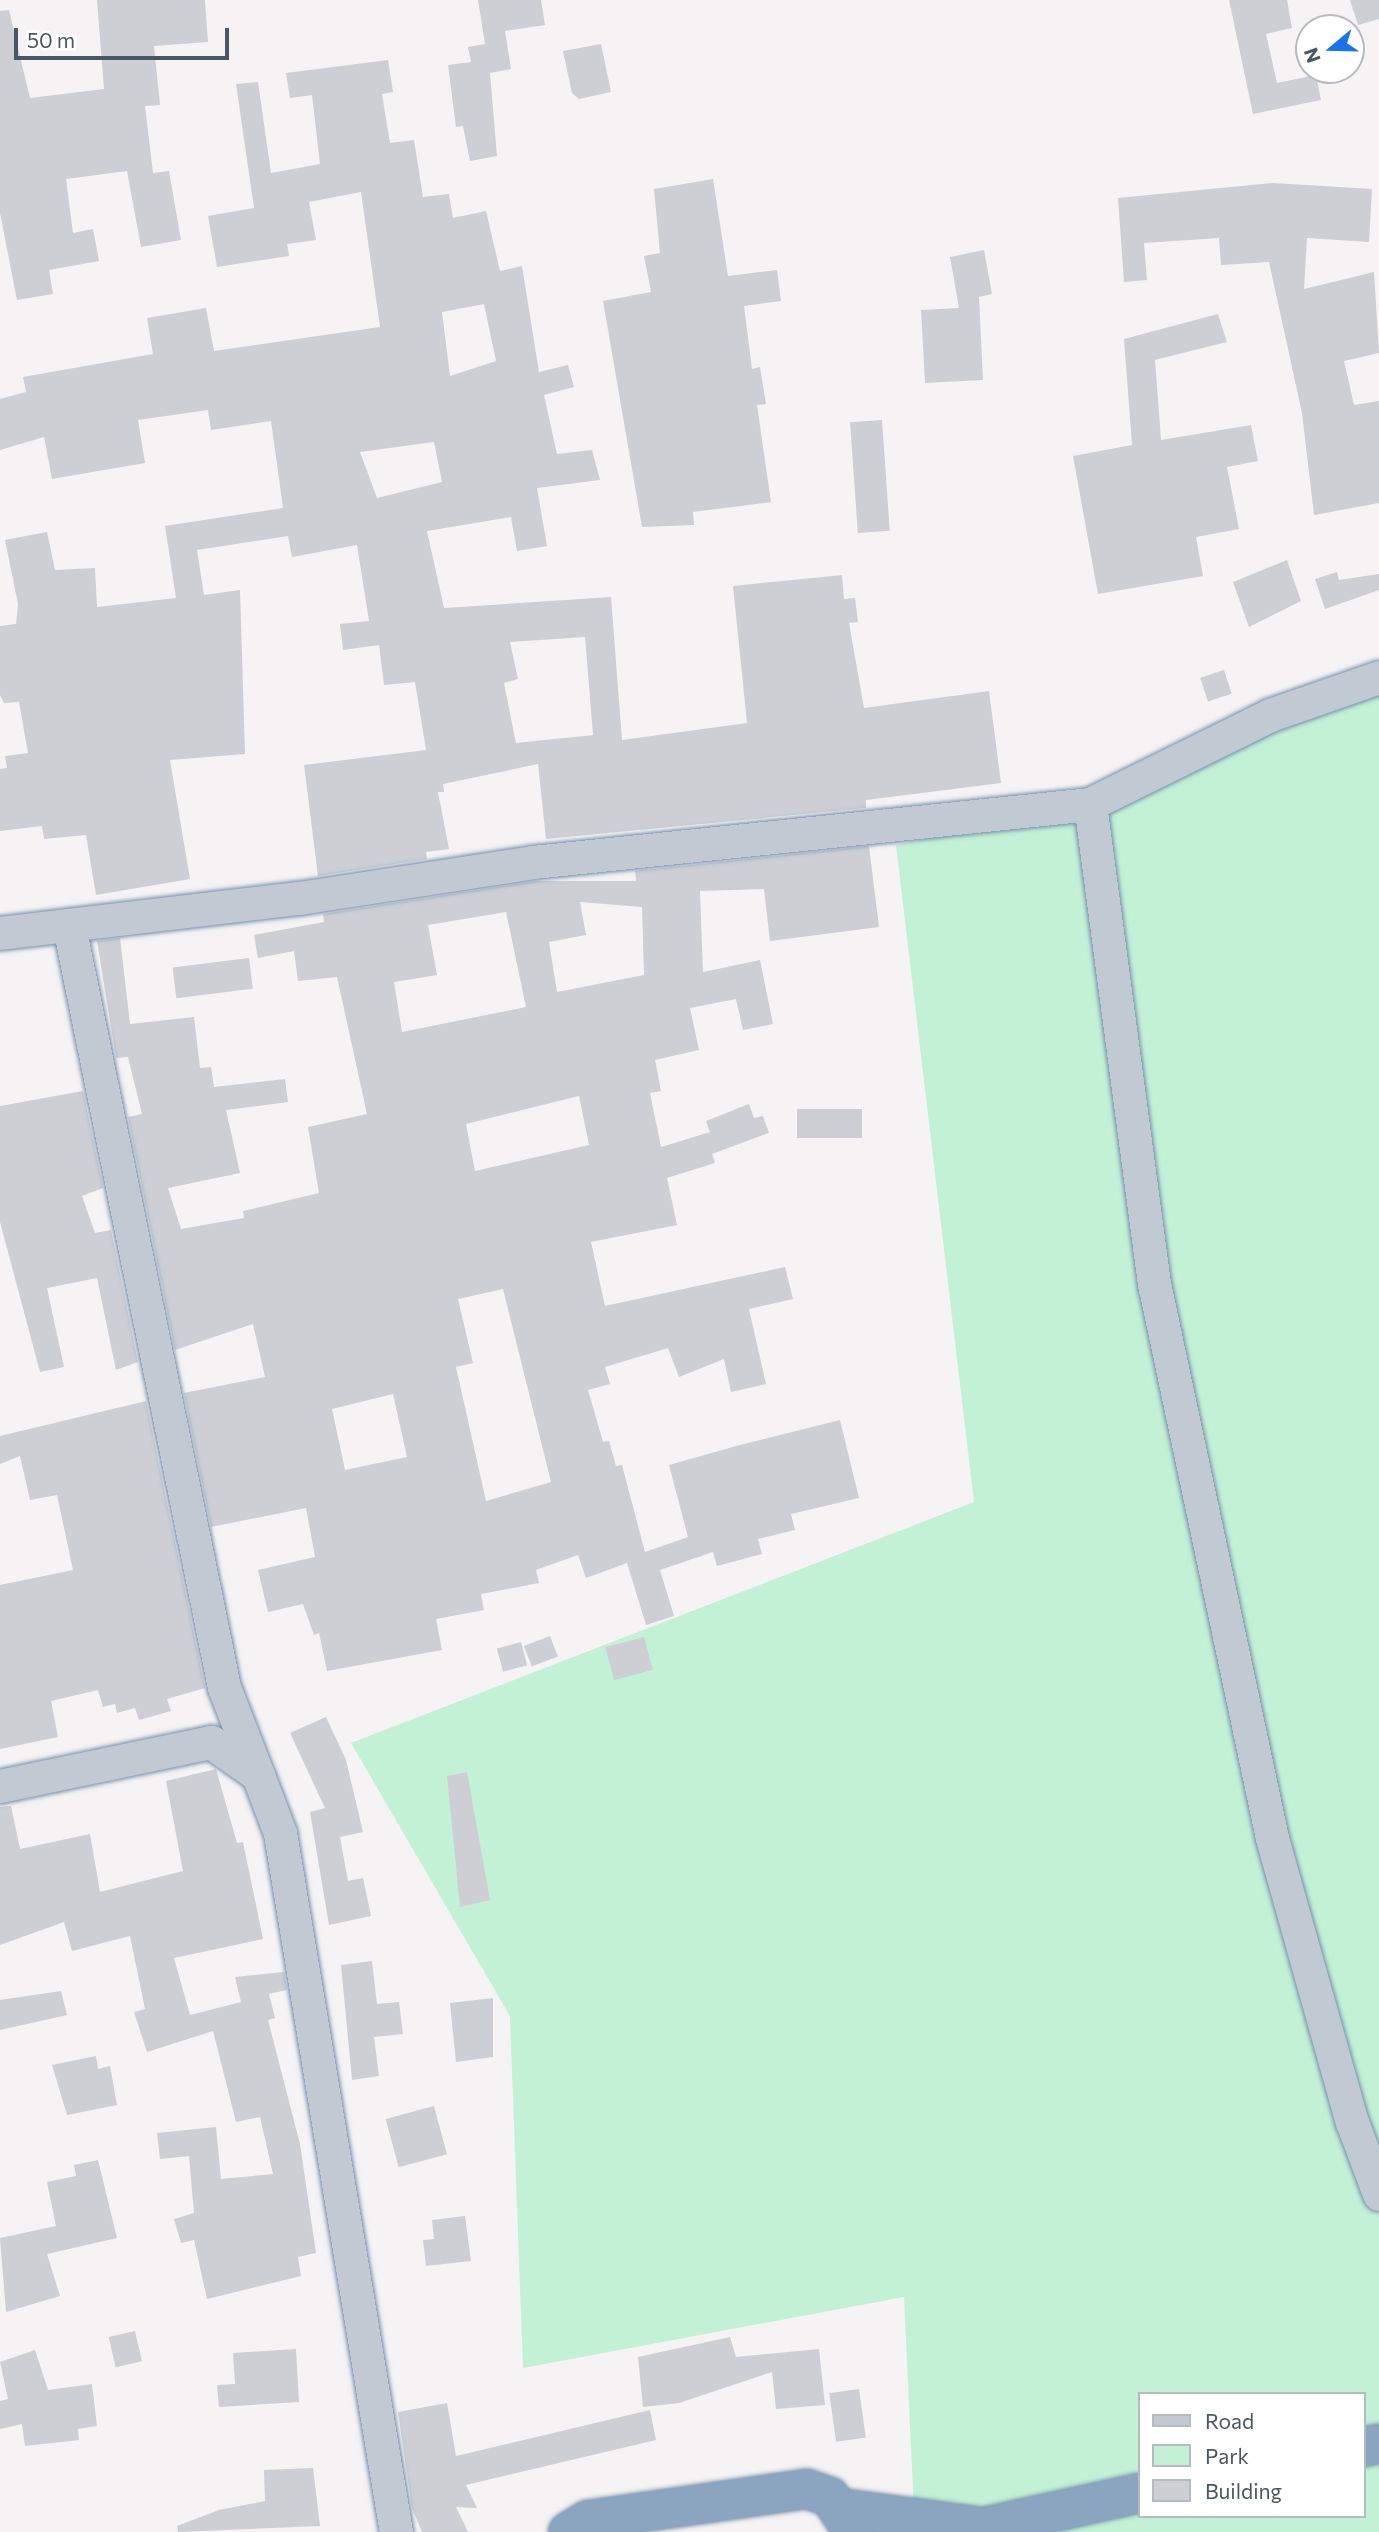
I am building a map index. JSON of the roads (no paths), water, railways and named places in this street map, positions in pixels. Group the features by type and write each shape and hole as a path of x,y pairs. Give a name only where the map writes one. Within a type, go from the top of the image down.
{"highway":[{"path":"568,2532 588,2520 807,2489 847,2520 969,2529 1138,2493"}],"street":[{"path":"0,933 69,926 533,862 1090,804 1270,715 1379,677"},
{"path":"1090,804 1155,1288 1272,1838 1352,2122 1379,2194"},
{"path":"69,926 221,1673 280,1833 396,2532"},
{"path":"0,1786 211,1742 258,1775"}]}
